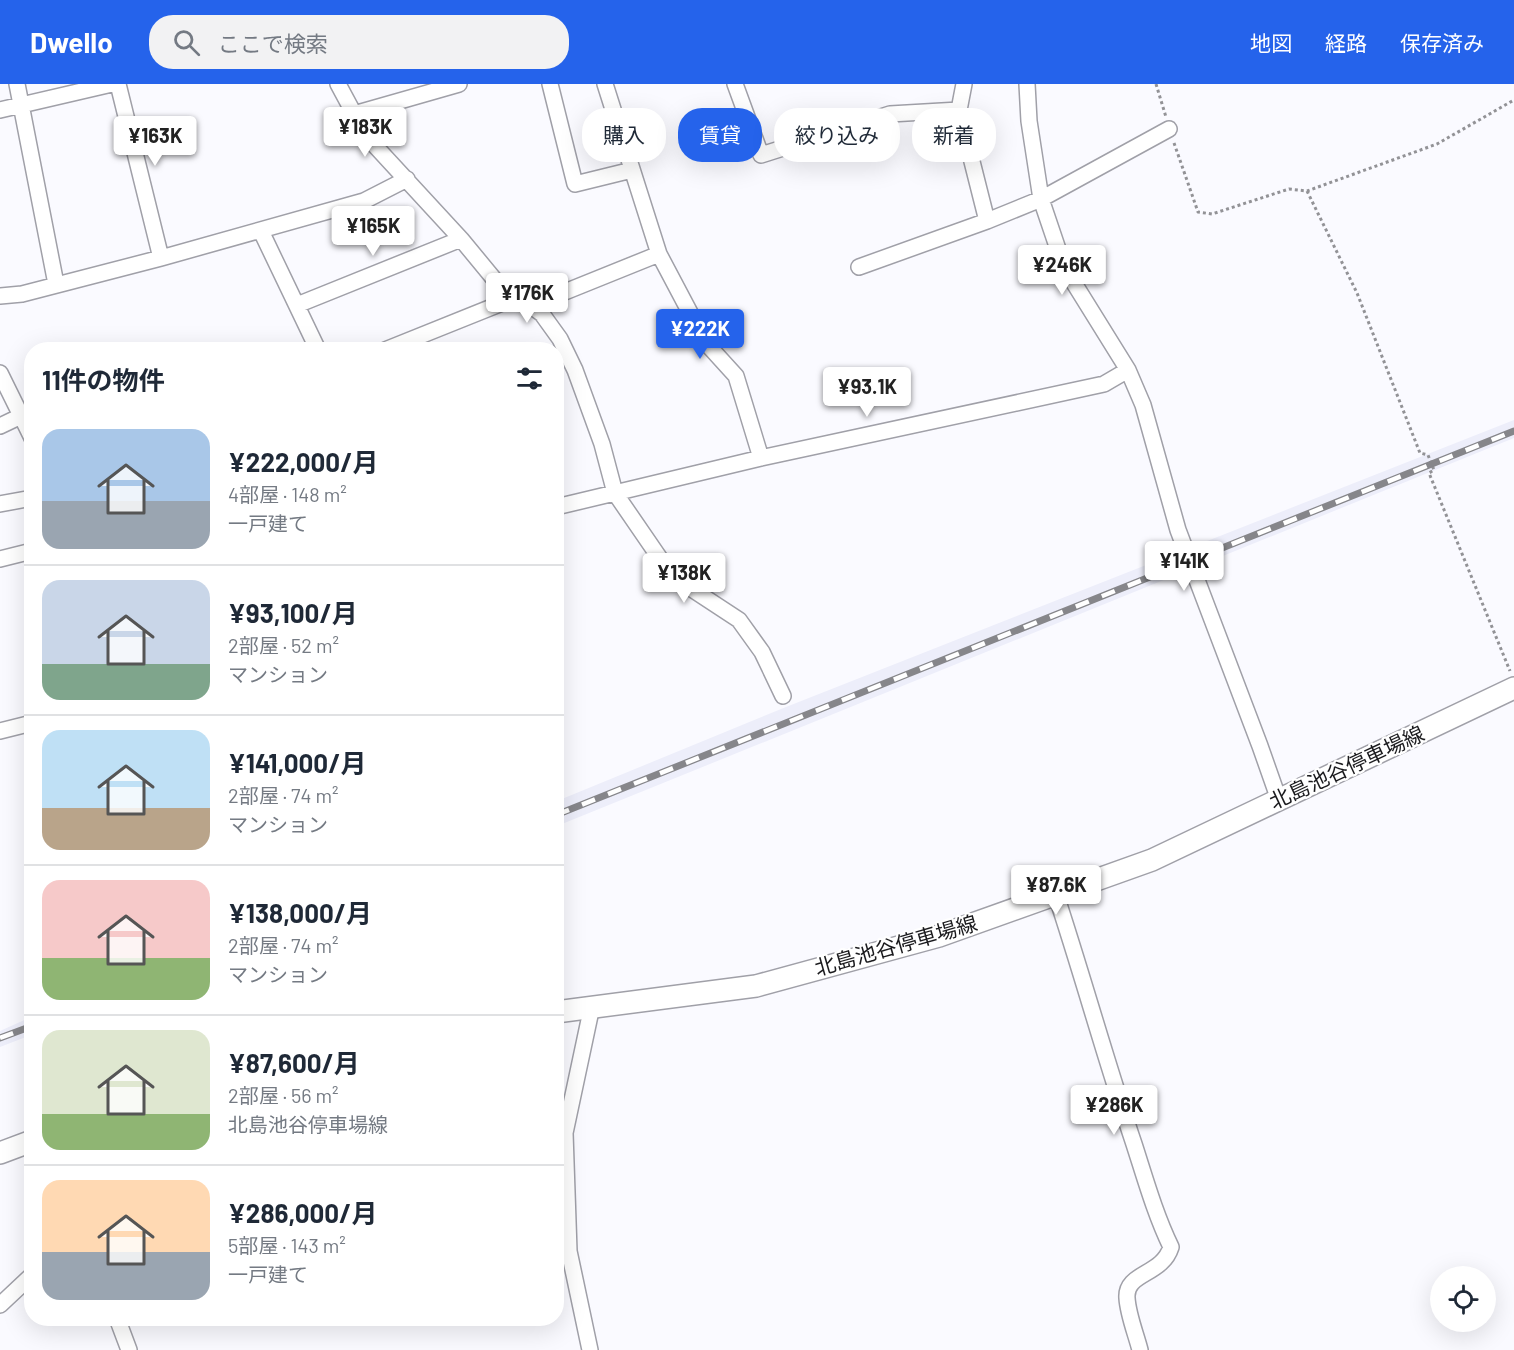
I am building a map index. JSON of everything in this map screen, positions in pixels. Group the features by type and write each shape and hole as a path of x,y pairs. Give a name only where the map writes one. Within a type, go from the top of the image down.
{"main road":[{"name":"北島池谷停車場線","path":"564,1011 756,986 939,936 1152,860 1514,688"},
{"path":"0,1154 24,1144"}],"street":[{"path":"17,84 56,284"},
{"path":"0,110 112,84"},
{"path":"118,84 161,258"},
{"path":"338,84 366,136 461,239 494,279 542,314 561,342"},
{"path":"354,114 459,84"},
{"path":"550,84 575,184 632,170"},
{"path":"605,84 658,254 706,343 736,376 761,458"},
{"path":"735,84 761,155 891,114 912,113"},
{"path":"959,108 964,84"},
{"path":"1027,84 1029,121 1041,199 1064,267 1128,370 1143,405 1178,530 1279,800"},
{"path":"859,267 1041,199 1169,129"},
{"path":"972,162 987,221"},
{"path":"0,296 21,294 261,231 364,201 407,179"},
{"path":"261,231 314,342"},
{"path":"297,305 461,239"},
{"path":"530,306 658,254"},
{"path":"405,342 517,297"},
{"path":"564,347 575,370 602,444 615,493 672,576 739,620 762,652 783,696"},
{"path":"564,505 761,458 1104,384 1128,370"},
{"path":"0,373 11,409 24,427"},
{"path":"0,426 11,409"},
{"path":"0,504 24,500"},
{"path":"0,560 24,553"},
{"path":"0,732 24,725"},
{"path":"1056,895 1124,1115 1161,1227 1171,1247 1168,1257 1160,1266 1136,1278 1128,1288 1126,1299 1140,1350"},
{"path":"590,1350 569,1251 565,1133 592,1006"},
{"path":"0,1305 24,1282"},
{"path":"120,1326 129,1350"}],"path":[{"path":"1156,84 1198,212 1212,214 1289,189 1307,191 1437,144 1514,100"},
{"path":"1307,191 1357,293 1420,453 1428,455 1434,470 1429,474 1514,681"}],"shaded area":[{"path":"1514,420 1514,438 564,823 564,798 786,707"},
{"path":"24,1020 24,1038 0,1047 0,1031"}],"railway":[{"path":"564,812 1514,431"},
{"path":"0,1038 24,1029"}]}
